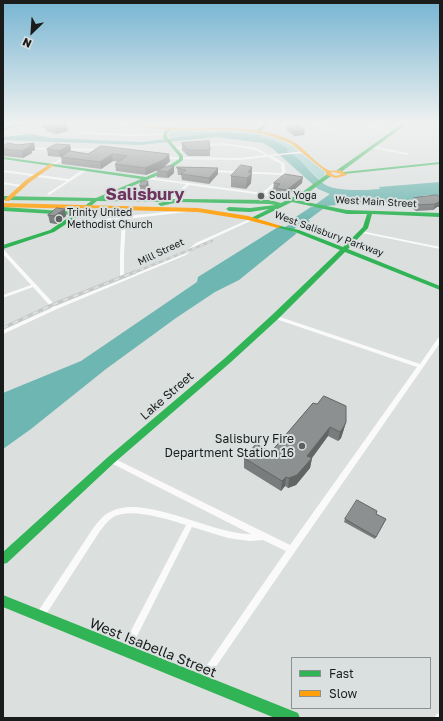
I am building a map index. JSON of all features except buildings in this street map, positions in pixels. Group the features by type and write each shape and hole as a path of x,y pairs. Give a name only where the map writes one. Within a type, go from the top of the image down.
{"street":[{"path":"4,203 21,186 68,156"},
{"path":"263,194 278,182 284,174 283,164 267,156"},
{"path":"157,157 181,159 240,159 270,156"},
{"path":"308,156 321,163 335,175 440,163"},
{"path":"335,175 361,156"},
{"path":"3,158 146,178"},
{"path":"3,247 52,231 78,214 91,203 146,178 169,170 181,159"},
{"path":"3,170 69,180"},
{"path":"49,194 85,170"},
{"path":"205,171 284,174"},
{"name":"Mill Street","path":"3,332 55,308 188,252 197,244 290,200 335,175"},
{"name":"West Main Street","path":"146,178 263,194 347,212 440,215"},
{"path":"3,183 21,186"},
{"path":"161,204 175,201 188,184"},
{"path":"4,203 175,201 270,202 280,205"},
{"path":"4,203 40,206 91,203"},
{"path":"4,203 78,214"},
{"name":"West Salisbury Parkway","path":"91,203 161,204 227,209 279,223 440,282"},
{"name":"West Salisbury Parkway","path":"91,203 125,208 198,210 256,217"},
{"path":"227,209 250,210 280,205"},
{"path":"122,280 125,208"},
{"path":"64,224 76,225 198,210"},
{"path":"370,213 366,227 362,232 440,248"},
{"name":"Lake Street","path":"3,559 111,460 228,360 275,317 362,232"},
{"name":"West Salisbury Parkway","path":"346,247 440,288"},
{"path":"3,252 55,308"},
{"path":"3,297 34,285"},
{"path":"275,317 420,366"},
{"path":"201,681 291,550 440,339"},
{"path":"111,460 291,550"},
{"path":"40,616 97,530 108,517 123,510 137,510 242,537 264,536"},
{"path":"124,651 190,524"},
{"name":"West Isabella Street","path":"3,601 293,718"}],"shaded area":[{"path":"281,156 295,156 324,184 335,188 367,190 380,189 379,187 440,182 440,201 429,195 422,196 425,198 386,203 382,200 327,206 308,220 310,221 304,225 300,224 292,231 297,233 239,280 215,292 176,318 106,369 31,429 3,449 3,393 81,361 197,282 198,277 278,227 284,228 293,222 291,220 311,207 318,205 316,204 330,194 318,189"},
{"path":"292,156 304,156 325,172 324,176 319,179 299,159"}],"railway":[{"path":"133,273 212,241"},
{"path":"3,328 52,305 135,272"}],"traffic: fast":[{"path":"3,247 52,231 78,214 95,200 166,170 181,159 181,156"},
{"path":"339,171 360,156"},
{"path":"3,158 145,178"},
{"path":"344,173 440,163"},
{"path":"253,219 303,194 329,175"},
{"path":"3,198 270,202 282,205"},
{"path":"291,200 347,212 440,215"},
{"path":"161,204 178,201"},
{"path":"229,209 250,210 279,206"},
{"path":"3,209 78,214"},
{"path":"3,559 111,460 228,360 275,317 362,232 366,227 370,213"},
{"path":"278,226 297,231 440,288"},
{"path":"3,601 293,718"}],"traffic: slow":[{"path":"308,156 328,172"},
{"path":"7,200 28,181 52,165"},
{"path":"334,171 342,172 345,175 336,177 328,174 328,172 334,171"},
{"path":"3,205 198,210 248,218 278,226"}],"place":[{"name":"Soul Yoga","path":"261,196"},
{"name":"Trinity United Methodist Church","path":"59,219"},
{"name":"Salisbury Fire Department Station 16","path":"302,446"}],"district":[{"name":"Salisbury","path":"145,195"}]}
